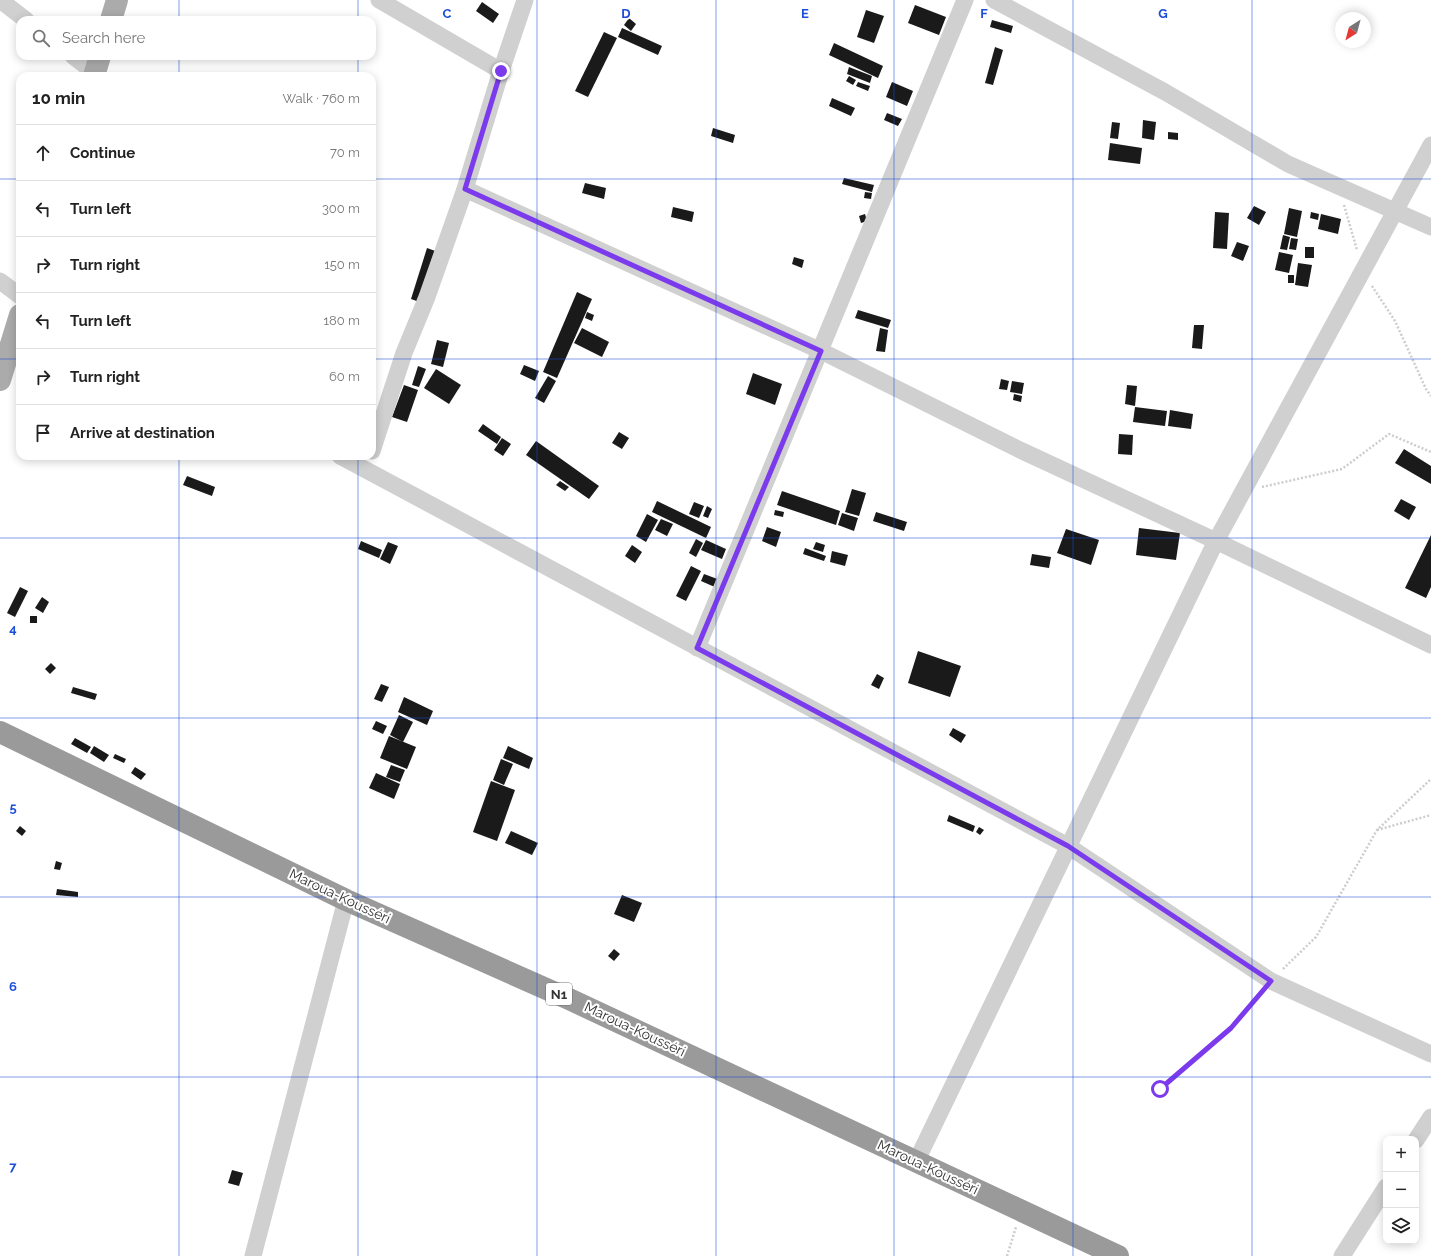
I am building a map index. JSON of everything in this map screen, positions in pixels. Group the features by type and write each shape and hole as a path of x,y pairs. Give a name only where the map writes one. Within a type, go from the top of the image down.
{"highway":[{"name":"Maroua-Kousséri","path":"0,732 346,900 569,998 916,1162 1023,1210 1118,1256"}],"main road":[{"path":"112,16 117,0"},
{"path":"0,380 16,328"}],"street":[{"path":"0,0 21,16"},
{"path":"379,0 501,71"},
{"path":"376,439 404,353 427,297 465,189 501,71 525,0"},
{"path":"697,648 965,0"},
{"path":"994,0 1165,92 1288,164 1431,227"},
{"path":"81,60 97,68"},
{"path":"916,1162 1216,541 1431,145"},
{"path":"465,189 821,351 1020,450 1216,541 1431,645"},
{"path":"0,281 16,293"},
{"path":"368,462 697,648 1068,846 1271,981 1431,1054"},
{"path":"253,1256 346,900"},
{"path":"1419,1136 1431,1117"},
{"path":"1342,1256 1383,1192"}],"path":[{"path":"1339,187 1363,271 1396,321 1426,389 1431,396"},
{"path":"1243,492 1342,469 1389,434 1431,452"},
{"path":"1160,1089 1231,1028 1271,981 1316,937 1377,830 1431,779"},
{"path":"1377,830 1431,815"},
{"path":"1007,1256 1023,1210"}],"building":[{"path":"482,2 499,14 493,23 476,11"},
{"path":"915,5 946,17 939,35 908,23"},
{"path":"866,10 884,16 874,43 857,37"},
{"path":"629,18 636,24 631,31 624,25"},
{"path":"992,20 1013,26 1011,33 990,27"},
{"path":"622,28 662,46 658,55 618,37"},
{"path":"604,32 617,38 588,97 575,91"},
{"path":"834,43 883,66 878,78 829,55"},
{"path":"995,47 1003,50 993,85 985,83"},
{"path":"849,67 872,76 870,83 847,74"},
{"path":"849,76 856,80 853,85 846,81"},
{"path":"858,82 870,86 868,91 856,86"},
{"path":"892,82 913,91 907,106 886,97"},
{"path":"832,98 855,108 851,116 829,106"},
{"path":"887,113 902,119 898,126 884,120"},
{"path":"1143,120 1156,122 1154,140 1142,138"},
{"path":"1112,122 1120,123 1118,139 1110,138"},
{"path":"713,128 735,135 733,143 711,136"},
{"path":"1168,132 1178,133 1178,140 1168,139"},
{"path":"1110,143 1142,148 1140,164 1108,160"},
{"path":"844,178 874,185 872,192 842,184"},
{"path":"585,183 606,188 604,199 582,193"},
{"path":"865,192 872,193 871,199 864,198"},
{"path":"1254,206 1266,212 1259,225 1247,218"},
{"path":"673,207 694,212 692,222 671,217"},
{"path":"1289,208 1302,211 1297,237 1284,234"},
{"path":"1215,212 1229,213 1227,249 1213,248"},
{"path":"1311,212 1319,214 1318,220 1310,218"},
{"path":"865,214 867,221 861,223 859,216"},
{"path":"1321,214 1341,219 1338,234 1318,229"},
{"path":"1283,235 1290,237 1287,250 1280,249"},
{"path":"1291,238 1298,239 1296,250 1289,249"},
{"path":"1237,242 1249,246 1243,261 1231,256"},
{"path":"1305,247 1314,247 1314,258 1305,258"},
{"path":"427,248 438,252 422,303 411,299"},
{"path":"1279,252 1293,255 1289,273 1275,270"},
{"path":"794,257 804,260 802,268 792,264"},
{"path":"1298,263 1312,265 1308,287 1295,285"},
{"path":"1288,275 1294,275 1294,283 1288,283"},
{"path":"577,292 592,299 557,378 543,372"},
{"path":"858,310 891,320 888,328 855,318"},
{"path":"587,312 594,315 592,321 585,318"},
{"path":"1194,325 1204,325 1202,349 1192,348"},
{"path":"582,328 609,342 602,357 574,343"},
{"path":"880,328 888,330 885,352 876,351"},
{"path":"437,340 449,343 443,367 431,364"},
{"path":"524,365 539,371 535,381 520,374"},
{"path":"418,366 426,369 419,387 412,385"},
{"path":"436,369 461,385 449,404 424,388"},
{"path":"753,373 782,384 775,405 746,394"},
{"path":"548,376 556,381 544,403 535,398"},
{"path":"1001,379 1009,381 1007,390 999,389"},
{"path":"1012,381 1024,383 1022,394 1010,392"},
{"path":"404,385 418,390 407,422 392,417"},
{"path":"1127,385 1137,386 1135,406 1125,404"},
{"path":"1014,394 1022,396 1021,402 1013,400"},
{"path":"1135,407 1167,411 1165,426 1133,422"},
{"path":"1170,410 1193,414 1191,429 1168,426"},
{"path":"483,424 501,437 497,444 478,431"},
{"path":"619,432 629,438 622,449 612,443"},
{"path":"1119,434 1133,435 1132,455 1118,454"},
{"path":"502,438 511,444 503,456 494,450"},
{"path":"536,441 599,486 589,499 526,455"},
{"path":"1404,449 1431,466 1431,484 1395,463"},
{"path":"187,476 215,487 212,496 183,485"},
{"path":"560,481 569,487 565,491 556,485"},
{"path":"852,489 866,493 859,516 845,512"},
{"path":"782,491 840,511 836,525 777,505"},
{"path":"1401,499 1416,507 1409,520 1394,511"},
{"path":"657,501 711,527 706,538 652,512"},
{"path":"694,502 704,506 699,518 689,514"},
{"path":"707,506 712,509 708,518 703,516"},
{"path":"775,510 784,512 783,517 774,515"},
{"path":"876,512 907,522 904,531 873,521"},
{"path":"842,513 858,518 854,531 838,525"},
{"path":"647,514 658,520 646,542 636,536"},
{"path":"661,519 673,524 667,536 655,530"},
{"path":"767,527 781,532 776,547 762,541"},
{"path":"1139,528 1180,533 1176,560 1136,555"},
{"path":"1066,529 1099,540 1091,565 1057,553"},
{"path":"1431,535 1431,587 1426,598 1405,588"},
{"path":"696,539 703,543 696,557 689,553"},
{"path":"706,540 726,549 722,559 701,550"},
{"path":"361,541 382,550 379,558 358,549"},
{"path":"388,542 398,546 390,564 380,559"},
{"path":"816,542 825,545 823,552 813,549"},
{"path":"632,545 642,552 635,563 625,556"},
{"path":"805,548 826,556 824,561 803,554"},
{"path":"832,551 848,555 845,566 830,562"},
{"path":"1032,554 1051,557 1049,568 1030,565"},
{"path":"691,566 701,571 686,601 676,596"},
{"path":"704,574 720,580 717,588 701,581"},
{"path":"20,587 28,591 15,617 7,613"},
{"path":"42,597 49,602 43,613 35,608"},
{"path":"30,616 37,616 37,623 30,623"},
{"path":"918,651 961,666 950,697 908,683"},
{"path":"51,663 56,668 50,674 45,669"},
{"path":"877,674 884,678 879,689 871,685"},
{"path":"381,684 389,687 382,702 374,699"},
{"path":"73,687 97,694 95,700 71,693"},
{"path":"404,697 433,711 427,725 398,712"},
{"path":"399,715 413,722 403,742 390,735"},
{"path":"376,721 387,726 383,734 372,729"},
{"path":"953,728 966,735 961,743 949,735"},
{"path":"389,736 416,747 407,769 380,758"},
{"path":"75,738 91,747 87,753 71,744"},
{"path":"94,746 109,755 104,762 90,753"},
{"path":"508,746 533,758 529,769 503,758"},
{"path":"115,754 126,759 124,763 113,758"},
{"path":"501,759 513,764 504,785 493,780"},
{"path":"391,765 405,770 400,782 386,777"},
{"path":"135,767 146,774 141,780 131,773"},
{"path":"376,773 400,784 394,799 369,788"},
{"path":"491,781 515,790 497,841 473,832"},
{"path":"949,815 975,826 973,832 947,821"},
{"path":"20,826 26,831 22,836 16,831"},
{"path":"979,827 984,830 980,835 976,832"},
{"path":"511,831 538,843 532,855 505,843"},
{"path":"56,861 62,863 60,870 54,869"},
{"path":"57,889 78,892 78,897 56,895"},
{"path":"622,895 642,903 634,922 614,914"},
{"path":"614,949 620,954 614,961 608,956"},
{"path":"232,1170 243,1173 239,1186 228,1183"}],"route":[{"path":"501,71 465,189 821,351 697,648 1068,846 1271,981 1231,1028 1160,1089"}]}
